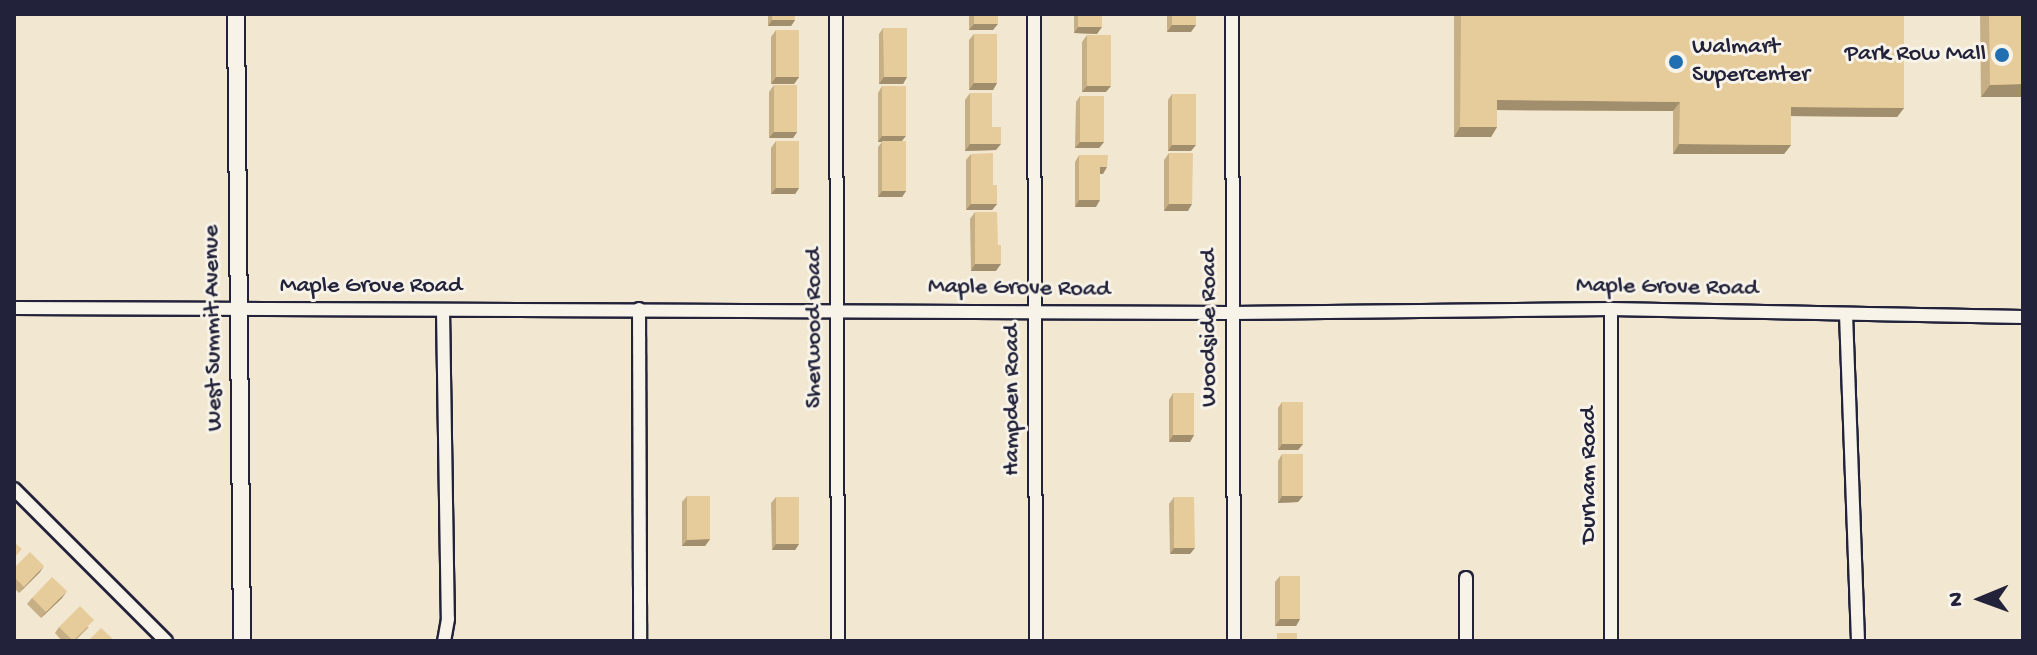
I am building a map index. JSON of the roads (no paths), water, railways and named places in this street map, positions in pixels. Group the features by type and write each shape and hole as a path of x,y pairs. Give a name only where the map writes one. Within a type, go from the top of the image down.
{"street":[{"name":"West Summit Avenue","path":"236,14 242,641"},
{"name":"Sherwood Road","path":"836,14 838,641"},
{"name":"Hampden Road","path":"1034,14 1036,641"},
{"name":"Woodside Road","path":"1232,14 1234,641"},
{"name":"Maple Grove Road","path":"14,308 1232,313 1611,309 2023,317"},
{"path":"639,309 640,641"},
{"name":"Durham Road","path":"1611,309 1611,641"},
{"path":"443,310 448,619 444,641"},
{"path":"1846,314 1858,641"},
{"path":"14,489 166,641"},
{"path":"1466,578 1466,641"}],"place":[{"name":"Park Row Mall","path":"2002,55"},
{"name":"Walmart Supercenter","path":"1676,62"}]}
